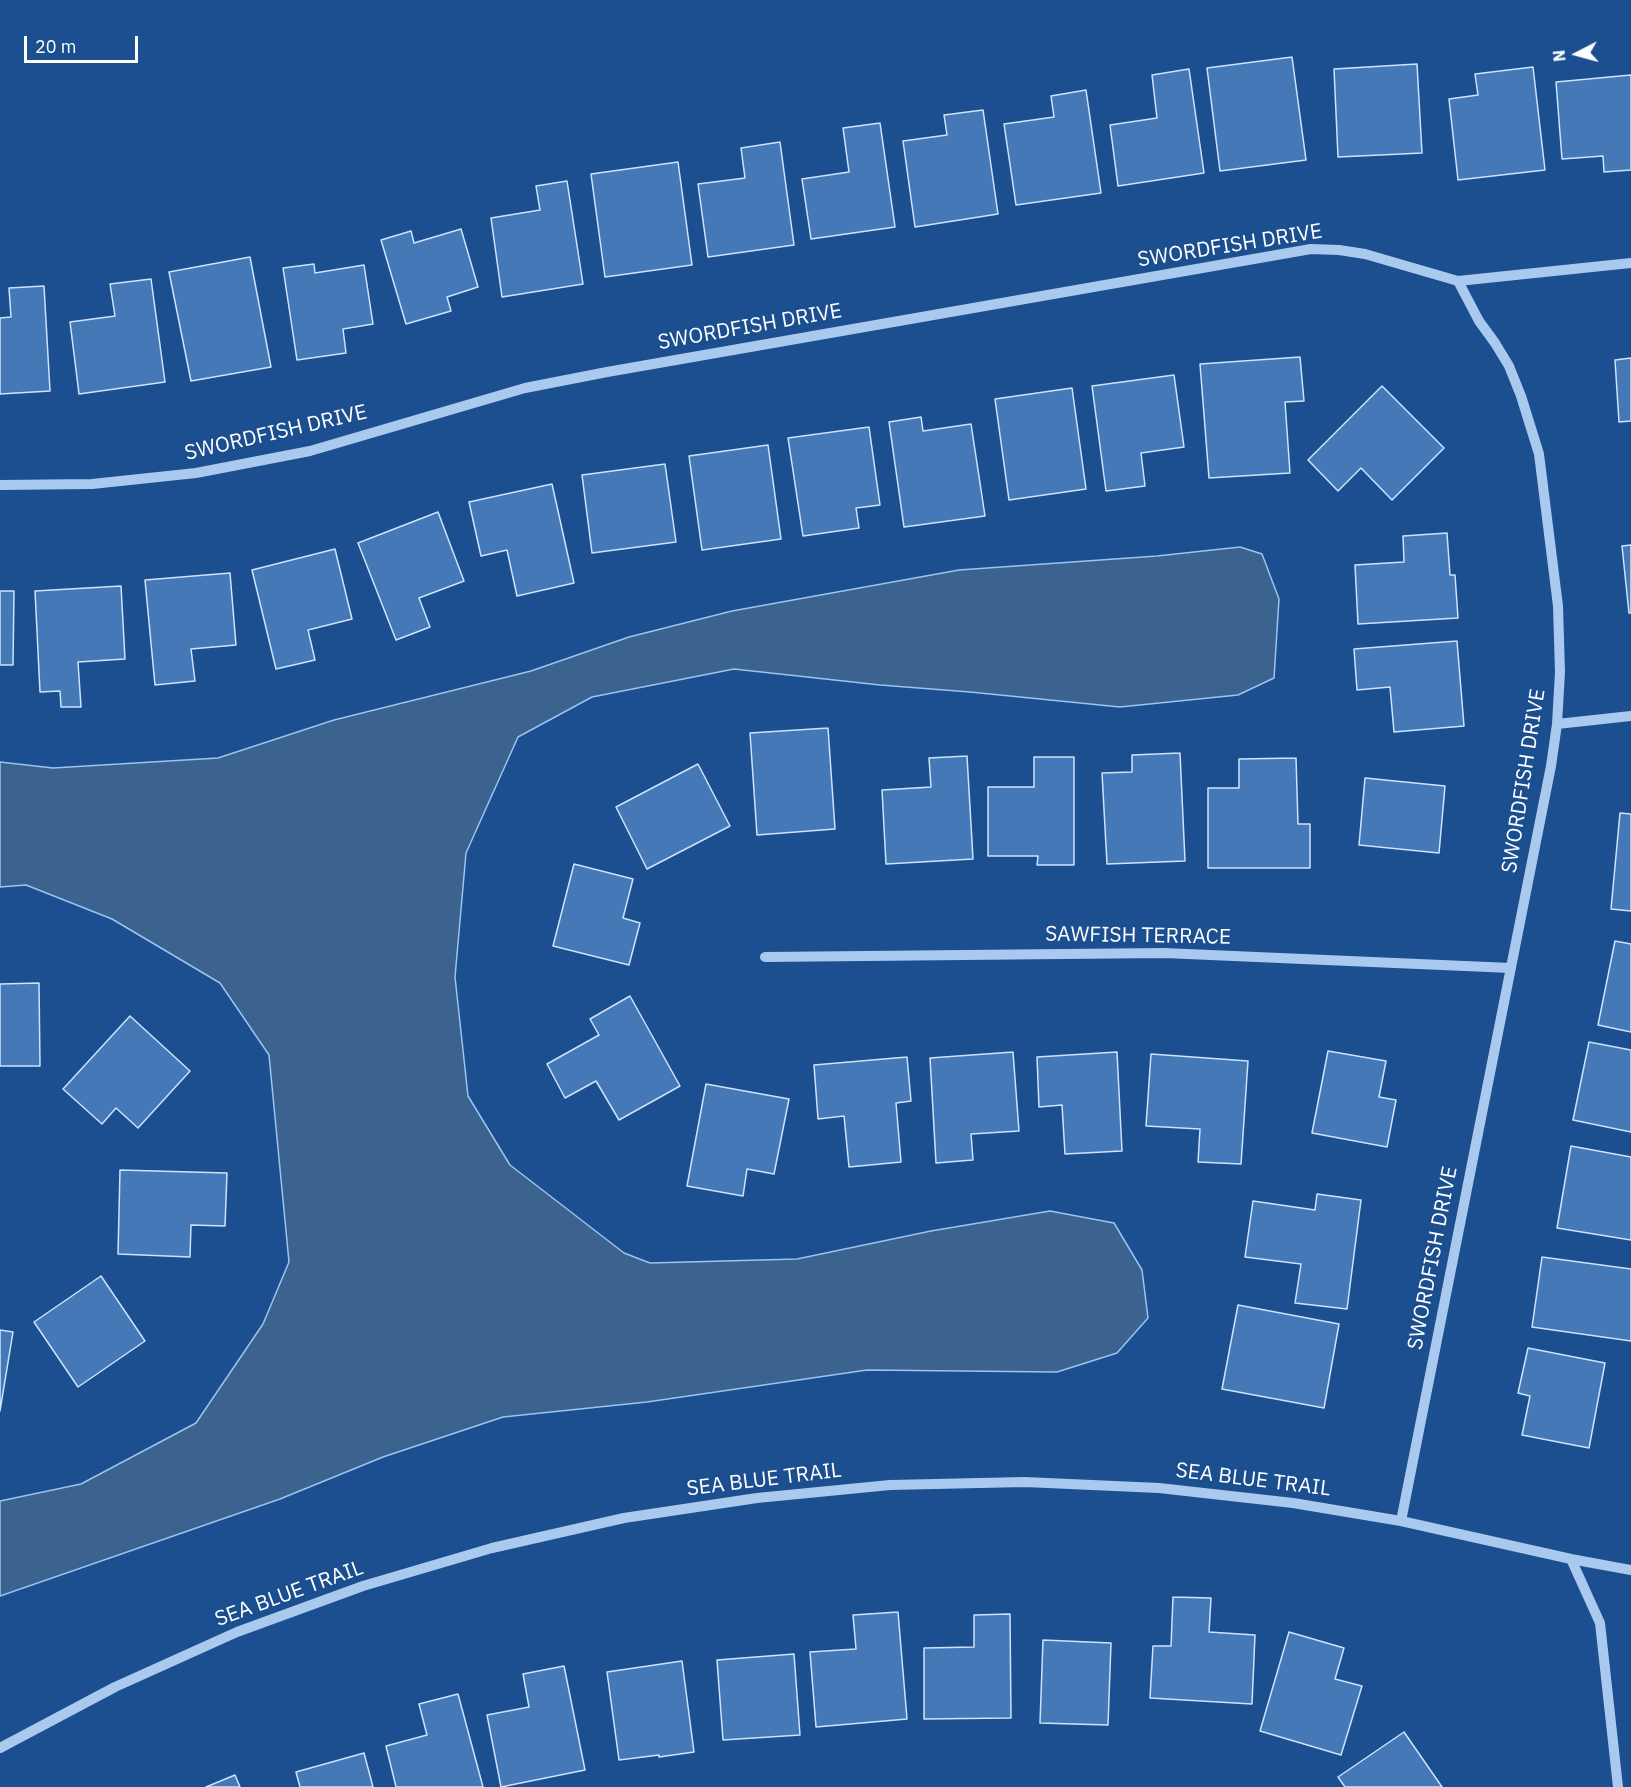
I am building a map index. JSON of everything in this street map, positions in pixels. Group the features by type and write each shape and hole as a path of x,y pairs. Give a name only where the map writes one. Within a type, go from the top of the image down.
{"street":[{"name":"SWORDFISH DRIVE","path":"0,485 92,484 196,473 310,450 525,388 1311,249 1365,254 1458,281 1479,321 1509,366 1539,454 1558,606 1560,672 1557,724 1551,766 1401,1521"},
{"path":"1458,281 1631,263"},
{"path":"1557,724 1631,716"},
{"name":"SAWFISH TERRACE","path":"765,957 1164,953 1510,968"},
{"name":"SEA BLUE TRAIL","path":"0,1748 115,1687 237,1632 363,1586 492,1548 624,1518 756,1498 890,1485 1025,1482 1159,1488 1293,1503 1401,1521 1631,1570"},
{"path":"1571,1559 1600,1623 1618,1787"}],"water":[{"path":"1240,547 1262,554 1279,599 1274,678 1238,695 1120,707 734,669 592,697 518,737 466,853 455,977 468,1096 510,1165 624,1253 650,1263 797,1259 931,1231 1050,1211 1114,1223 1142,1270 1148,1318 1117,1353 1057,1372 867,1370 647,1402 503,1417 383,1457 280,1499 0,1596 0,1501 81,1484 196,1423 263,1324 289,1262 269,1055 220,983 112,919 26,885 0,887 0,762 53,768 218,758 334,720 531,671 629,637 732,611 959,570 1157,556"}],"building":[{"path":"1292,57 1306,160 1220,171 1207,68"},
{"path":"1417,64 1422,153 1338,157 1334,69"},
{"path":"1533,67 1545,170 1458,180 1449,99 1478,95 1475,74"},
{"path":"1189,69 1204,173 1118,186 1110,125 1157,118 1152,75"},
{"path":"1631,75 1631,170 1604,172 1603,156 1562,159 1556,82"},
{"path":"1086,90 1101,193 1016,205 1004,124 1054,117 1051,96"},
{"path":"983,110 998,214 915,227 903,141 947,135 944,115"},
{"path":"880,123 895,227 811,239 802,179 849,172 843,128"},
{"path":"780,142 794,245 708,257 698,184 745,178 741,148"},
{"path":"678,162 692,265 605,277 591,174"},
{"path":"567,181 583,284 502,297 491,218 540,210 536,186"},
{"path":"461,229 478,287 447,297 451,311 406,324 381,240 411,231 414,243"},
{"path":"250,257 271,367 191,381 169,272"},
{"path":"314,264 315,273 364,265 373,324 343,329 346,353 297,360 283,268"},
{"path":"151,279 165,382 79,394 70,322 115,316 110,284"},
{"path":"44,286 50,391 0,394 0,318 11,317 9,288"},
{"path":"1300,357 1304,401 1285,402 1290,473 1209,478 1200,364"},
{"path":"1631,358 1631,421 1619,422 1615,360"},
{"path":"1174,375 1184,447 1141,453 1145,486 1106,491 1092,386"},
{"path":"1382,386 1444,448 1392,500 1361,468 1338,491 1308,460"},
{"path":"1072,388 1086,489 1009,500 995,399"},
{"path":"921,417 923,431 971,424 985,516 904,527 889,422"},
{"path":"869,427 880,505 856,508 859,528 803,536 788,438"},
{"path":"768,445 781,539 702,550 689,456"},
{"path":"665,464 676,542 592,553 582,475"},
{"path":"552,484 574,583 517,596 507,550 481,556 469,502"},
{"path":"438,512 464,581 419,598 430,627 396,640 358,543"},
{"path":"1447,533 1450,575 1455,575 1458,618 1358,624 1355,565 1404,562 1403,536"},
{"path":"1631,545 1631,613 1629,613 1622,546"},
{"path":"335,549 352,619 308,630 315,660 276,669 252,570"},
{"path":"230,573 236,645 191,649 195,681 155,685 145,580"},
{"path":"121,586 125,659 78,662 81,707 61,707 60,691 40,692 35,591"},
{"path":"0,591 14,591 13,665 0,665"},
{"path":"1457,641 1464,726 1394,732 1390,687 1357,690 1354,649"},
{"path":"828,728 835,829 757,835 750,733"},
{"path":"1180,753 1185,861 1107,864 1102,773 1132,772 1132,755"},
{"path":"967,756 973,859 886,864 882,790 931,787 929,758"},
{"path":"1034,757 1074,757 1074,865 1037,865 1038,856 988,856 988,787 1034,787"},
{"path":"1296,758 1298,824 1310,824 1310,868 1208,868 1208,788 1239,788 1239,759"},
{"path":"698,764 730,826 647,869 616,807"},
{"path":"1365,778 1445,786 1439,853 1359,845"},
{"path":"1620,813 1631,814 1631,911 1611,909"},
{"path":"574,864 633,879 623,918 640,923 629,965 553,946"},
{"path":"1615,941 1631,944 1631,1032 1598,1025"},
{"path":"39,983 40,1066 0,1066 0,984"},
{"path":"630,996 680,1086 619,1120 596,1081 565,1098 547,1064 599,1035 590,1019"},
{"path":"130,1016 190,1071 138,1128 116,1108 102,1124 63,1089"},
{"path":"1589,1042 1631,1050 1631,1132 1573,1120"},
{"path":"1328,1051 1386,1061 1379,1097 1396,1100 1387,1147 1312,1133"},
{"path":"1013,1052 1019,1131 971,1134 973,1160 936,1163 930,1058"},
{"path":"1117,1052 1122,1151 1065,1154 1062,1105 1039,1107 1037,1057"},
{"path":"1151,1054 1248,1061 1241,1164 1198,1162 1200,1129 1146,1126"},
{"path":"907,1057 911,1101 896,1103 901,1162 849,1167 844,1116 818,1119 814,1065"},
{"path":"706,1084 789,1099 774,1174 747,1169 743,1196 687,1186"},
{"path":"1571,1146 1631,1157 1631,1240 1557,1228"},
{"path":"120,1170 227,1173 225,1226 191,1225 190,1257 118,1254"},
{"path":"1317,1194 1361,1200 1347,1309 1295,1303 1301,1264 1245,1257 1253,1201 1315,1210"},
{"path":"1542,1257 1631,1269 1631,1341 1532,1327"},
{"path":"101,1276 145,1341 78,1387 34,1322"},
{"path":"1238,1305 1339,1324 1324,1408 1222,1389"},
{"path":"0,1330 13,1332 0,1411"},
{"path":"1528,1348 1605,1363 1589,1448 1522,1435 1530,1396 1518,1393"},
{"path":"1173,1597 1211,1598 1209,1632 1255,1635 1252,1704 1150,1698 1153,1646 1171,1646"},
{"path":"898,1612 907,1719 816,1727 810,1652 856,1649 853,1615"},
{"path":"1010,1614 1011,1718 924,1719 924,1648 974,1647 974,1615"},
{"path":"1289,1632 1344,1648 1335,1679 1362,1686 1341,1755 1260,1731"},
{"path":"1043,1640 1111,1643 1108,1725 1040,1723"},
{"path":"794,1654 800,1735 723,1740 717,1660"},
{"path":"682,1661 694,1752 619,1760 607,1672"},
{"path":"564,1666 585,1770 501,1787 487,1715 529,1707 523,1674"},
{"path":"458,1694 483,1787 396,1787 386,1746 427,1735 419,1704"},
{"path":"1404,1732 1442,1787 1345,1787 1338,1777"},
{"path":"364,1753 373,1787 300,1787 296,1772"},
{"path":"235,1775 240,1787 206,1787"}]}
